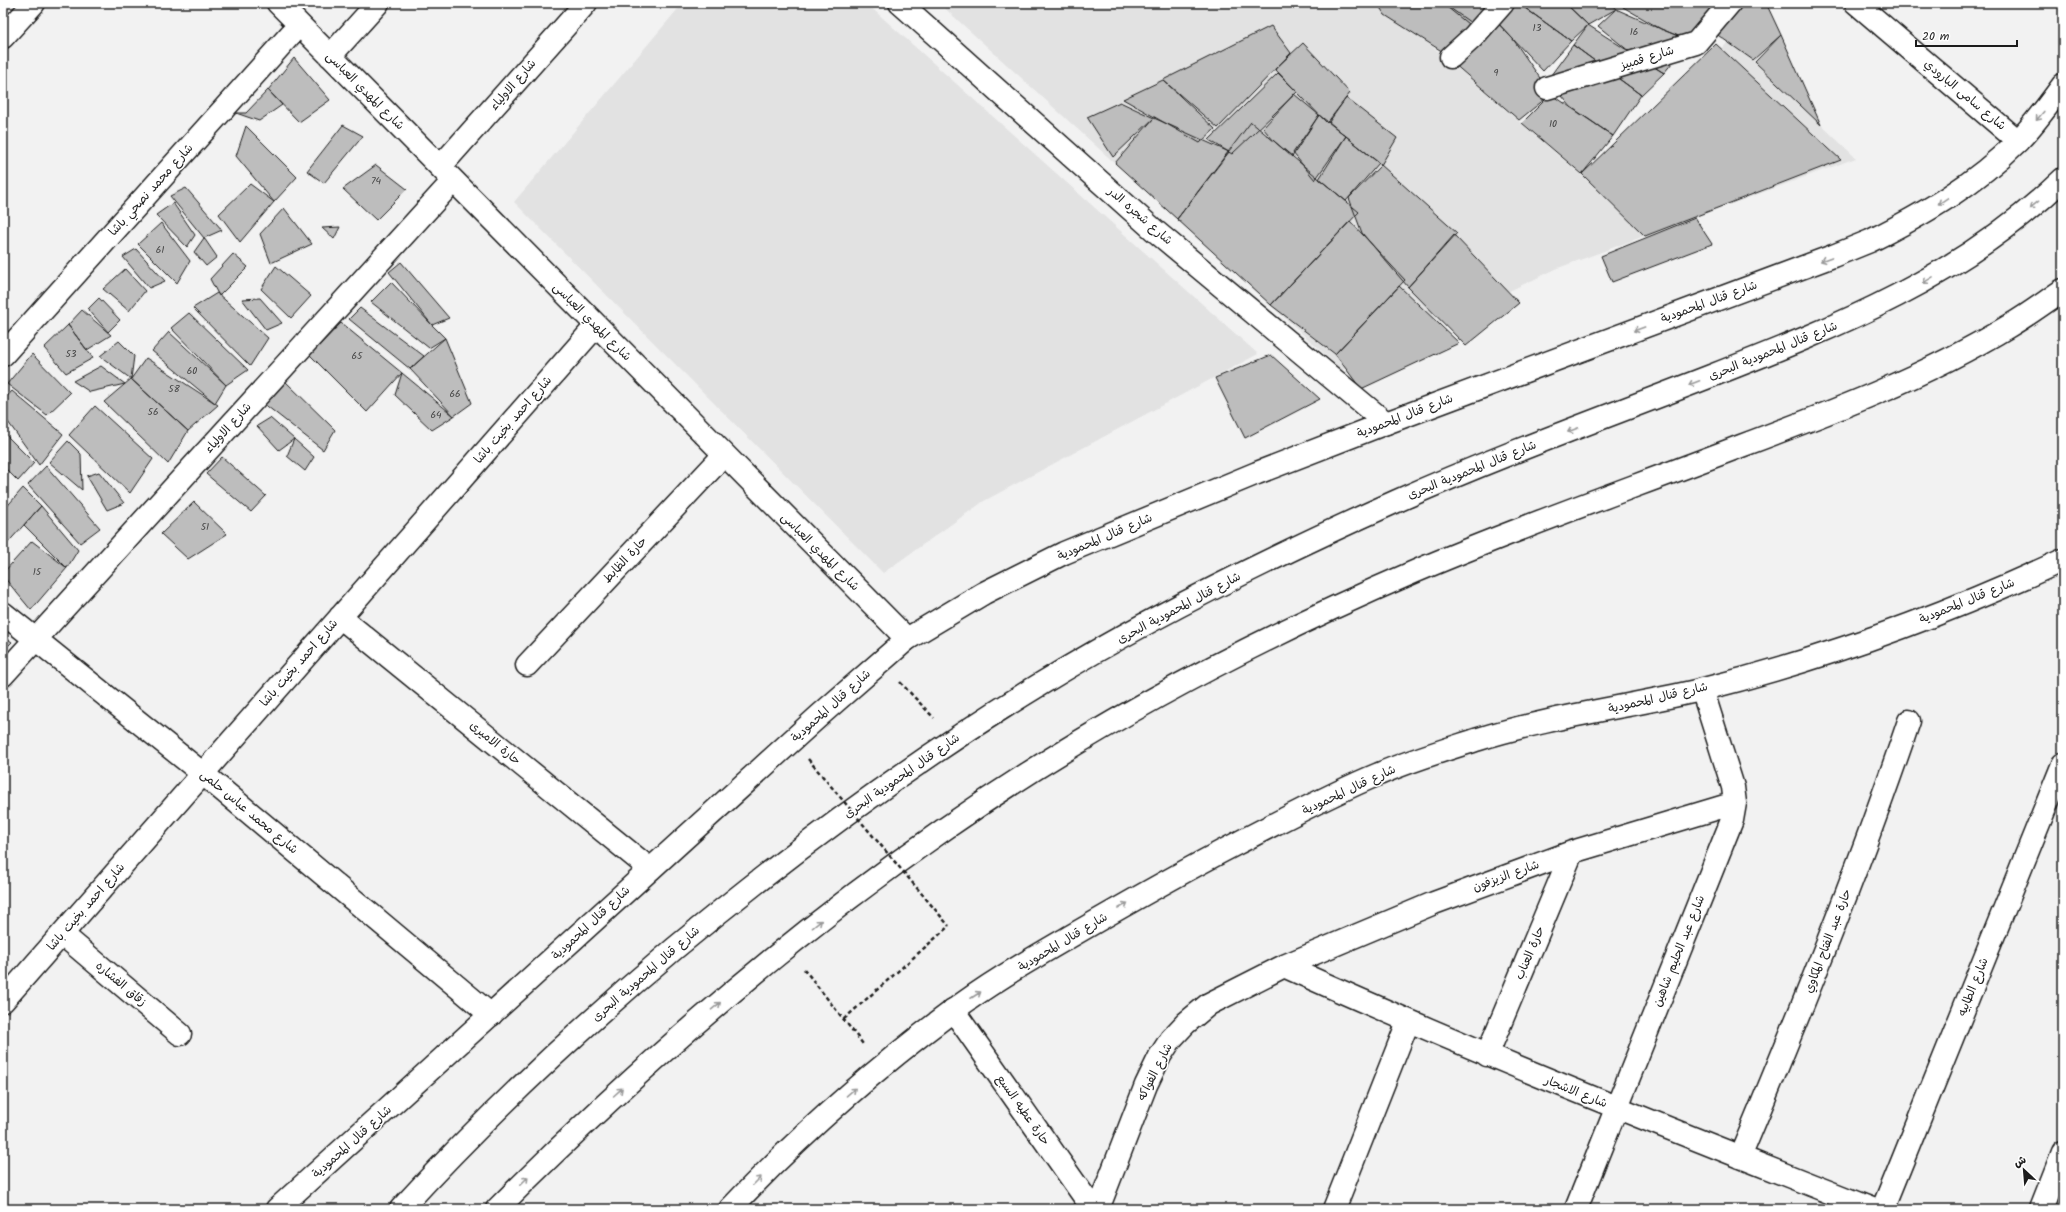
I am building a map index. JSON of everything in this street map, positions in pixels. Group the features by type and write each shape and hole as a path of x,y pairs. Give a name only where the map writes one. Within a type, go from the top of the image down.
{"street":[{"path":"3,37 34,3"},
{"name":"شارع المهدي العباسى","path":"278,3 907,639"},
{"path":"330,56 378,3"},
{"name":"شارع الاولياء","path":"3,675 447,174 586,3"},
{"name":"شارع شجره الدر","path":"900,3 1154,230 1386,423"},
{"path":"1451,57 1472,37 1503,3"},
{"name":"شارع قمبيز","path":"1547,88 1696,43 1730,3"},
{"name":"شارع سامى البارودي","path":"1856,3 2018,141"},
{"name":"شارع محمد نصحي باشا","path":"3,355 300,25"},
{"name":"شارع قنال المحمودية","path":"277,1209 650,869 907,639 984,592 1064,553 1257,473 1870,241 1940,203 1991,166 2018,141 2063,85"},
{"name":"شارع قنال المحمودية البحرى","path":"401,1209 517,1090 621,994 717,913 823,830 954,739 1045,681 1162,616 1280,554 1402,499 1523,449 1841,324 1914,288 1983,245 2047,194 2063,179"},
{"path":"497,1209 568,1137 671,1044 787,948 868,884 948,826 1030,772 1128,714 1221,664 1317,617 1413,573 1512,533 1809,421 1878,392 1945,361 2010,326 2063,290"},
{"name":"شارع احمد بخيت باشا","path":"3,1001 596,326"},
{"name":"حارة الظابط","path":"527,664 724,455"},
{"name":"شارع قنال المحمودية","path":"730,1209 808,1130 881,1066 953,1010 1019,967 1154,888 1247,838 1379,774 1485,737 1702,689 1810,658 1916,622 2020,580 2063,560"},
{"name":"شارع محمد عباس حلمى","path":"3,613 202,773 491,1015"},
{"name":"حارة الاميرى","path":"340,617 650,869"},
{"name":"شارع عبد الحليم شاهين","path":"1576,1209 1732,820 1735,803 1734,787 1702,689"},
{"name":"حارة عبد الفتاح المكاوي","path":"1740,1157 1803,1006 1880,806 1909,721"},
{"name":"شارع الطابيه","path":"1883,1209 2059,788 2063,764"},
{"name":"شارع الزيزفون","path":"1284,966 1434,903 1572,852 1735,803"},
{"name":"حارة العناب","path":"1487,1055 1572,852"},
{"name":"زقاق الفشاره","path":"62,934 180,1034"},
{"name":"شارع الاشجار","path":"1284,966 1408,1022 1487,1055 1616,1108 1872,1209"},
{"name":"شارع الفواكه","path":"1098,1209 1146,1085 1160,1056 1171,1039 1186,1023 1209,1004 1284,966"},
{"name":"حارة عطيه السبع","path":"953,1010 1092,1209"},
{"path":"1334,1209 1408,1022"},
{"path":"2041,1209 2063,1153"}],"path":[{"path":"880,662 954,739"},
{"path":"808,759 949,926 844,1019"},
{"path":"787,948 881,1066"}],"shaded area":[{"path":"683,3 866,3 1258,354 984,501 883,573 514,202"},
{"path":"939,3 1382,3 1593,185 1731,39 1856,158 1558,268 1342,370"}],"building":[{"path":"1377,3 1443,3 1474,25 1451,57 1385,15"},
{"path":"1442,3 1491,3 1478,32"},
{"path":"1508,3 1518,3 1571,41 1543,71 1494,19"},
{"path":"1518,3 1565,3 1588,25 1571,41"},
{"path":"1565,3 1609,3 1616,9 1588,25"},
{"path":"1625,3 1703,3 1714,9 1696,43 1661,29 1623,7"},
{"path":"1730,3 1766,3 1781,35 1753,60 1705,26"},
{"path":"1616,9 1690,41 1664,73 1630,52 1598,26"},
{"path":"1494,19 1513,39 1551,94 1519,120 1453,63"},
{"path":"1588,25 1664,73 1641,95 1573,45"},
{"path":"1271,26 1291,53 1218,128 1163,80"},
{"path":"1781,35 1821,125 1755,62"},
{"path":"1303,43 1350,93 1327,123 1275,69"},
{"path":"1716,44 1841,160 1645,236 1582,174"},
{"path":"1573,45 1641,95 1613,136 1571,107 1548,79"},
{"path":"294,58 330,100 299,122 268,90"},
{"path":"1278,73 1297,92 1232,154 1209,140"},
{"path":"1163,80 1215,129 1200,143 1123,99"},
{"path":"268,90 282,105 259,121 236,113 246,113"},
{"path":"1294,94 1319,115 1292,157 1274,141 1263,128"},
{"path":"1551,94 1613,136 1582,174 1522,123"},
{"path":"1346,98 1397,138 1381,165 1329,122"},
{"path":"1120,102 1154,118 1113,157 1087,117"},
{"path":"1319,115 1346,136 1315,180 1293,153"},
{"path":"1154,118 1229,152 1177,219 1115,163"},
{"path":"1251,122 1359,212 1271,305 1177,219"},
{"path":"343,125 363,136 324,183 307,171"},
{"path":"246,126 297,177 274,202 236,156"},
{"path":"1346,136 1379,163 1346,201 1319,179"},
{"path":"376,165 407,189 376,220 343,189"},
{"path":"1381,165 1457,233 1408,287 1362,233 1349,198"},
{"path":"250,184 274,202 240,242 219,214"},
{"path":"186,188 222,230 204,238 170,196"},
{"path":"173,203 195,235 187,247 156,215"},
{"path":"284,208 312,244 271,263 260,234"},
{"path":"1695,218 1712,244 1612,282 1601,256"},
{"path":"1350,221 1405,280 1335,354 1271,305"},
{"path":"161,223 190,261 177,283 138,244"},
{"path":"340,227 334,239 322,228"},
{"path":"1454,235 1519,303 1466,346 1408,287"},
{"path":"204,238 217,257 206,266 194,252"},
{"path":"136,249 165,281 149,288 123,257"},
{"path":"233,254 248,267 219,296 210,279"},
{"path":"401,262 449,318 432,325 389,272"},
{"path":"276,266 311,296 291,318 261,289"},
{"path":"125,269 145,291 129,311 103,289"},
{"path":"391,282 445,338 429,348 371,302"},
{"path":"1399,286 1459,343 1361,389 1335,354"},
{"path":"217,293 268,338 250,366 193,308"},
{"path":"99,298 120,320 108,332 88,309"},
{"path":"260,298 282,323 266,330 242,299"},
{"path":"360,308 424,356 410,369 349,319"},
{"path":"82,310 111,335 87,350 68,325"},
{"path":"189,313 248,370 226,385 171,328"},
{"path":"341,323 402,373 367,412 310,355"},
{"path":"68,325 93,358 66,373 44,348"},
{"path":"169,332 226,385 215,403 152,351"},
{"path":"445,338 472,403 454,416 410,369"},
{"path":"119,341 134,356 131,379 100,356"},
{"path":"32,354 70,393 47,415 7,384"},
{"path":"1271,355 1320,399 1245,438 1215,378"},
{"path":"146,358 218,405 188,431 131,379"},
{"path":"101,366 125,384 90,392 73,381"},
{"path":"402,373 454,416 432,430 395,395"},
{"path":"131,379 188,431 168,464 104,402"},
{"path":"283,379 335,430 323,450 263,403"},
{"path":"12,391 63,434 39,465 3,415 3,401"},
{"path":"95,406 153,459 130,493 69,435"},
{"path":"270,418 294,439 279,450 257,426"},
{"path":"3,432 34,463 18,481 3,466"},
{"path":"294,439 314,457 305,471 287,456"},
{"path":"68,441 81,454 82,490 49,462"},
{"path":"222,457 266,496 251,512 206,474"},
{"path":"46,466 100,528 80,543 28,485"},
{"path":"99,472 124,503 107,510 87,476"},
{"path":"23,488 41,506 3,548 3,511"},
{"path":"194,502 227,534 188,559 161,534"},
{"path":"41,506 78,550 67,568 24,525"},
{"path":"32,541 67,568 31,610 3,576 3,573"},
{"path":"3,636 12,642 3,651"}]}
